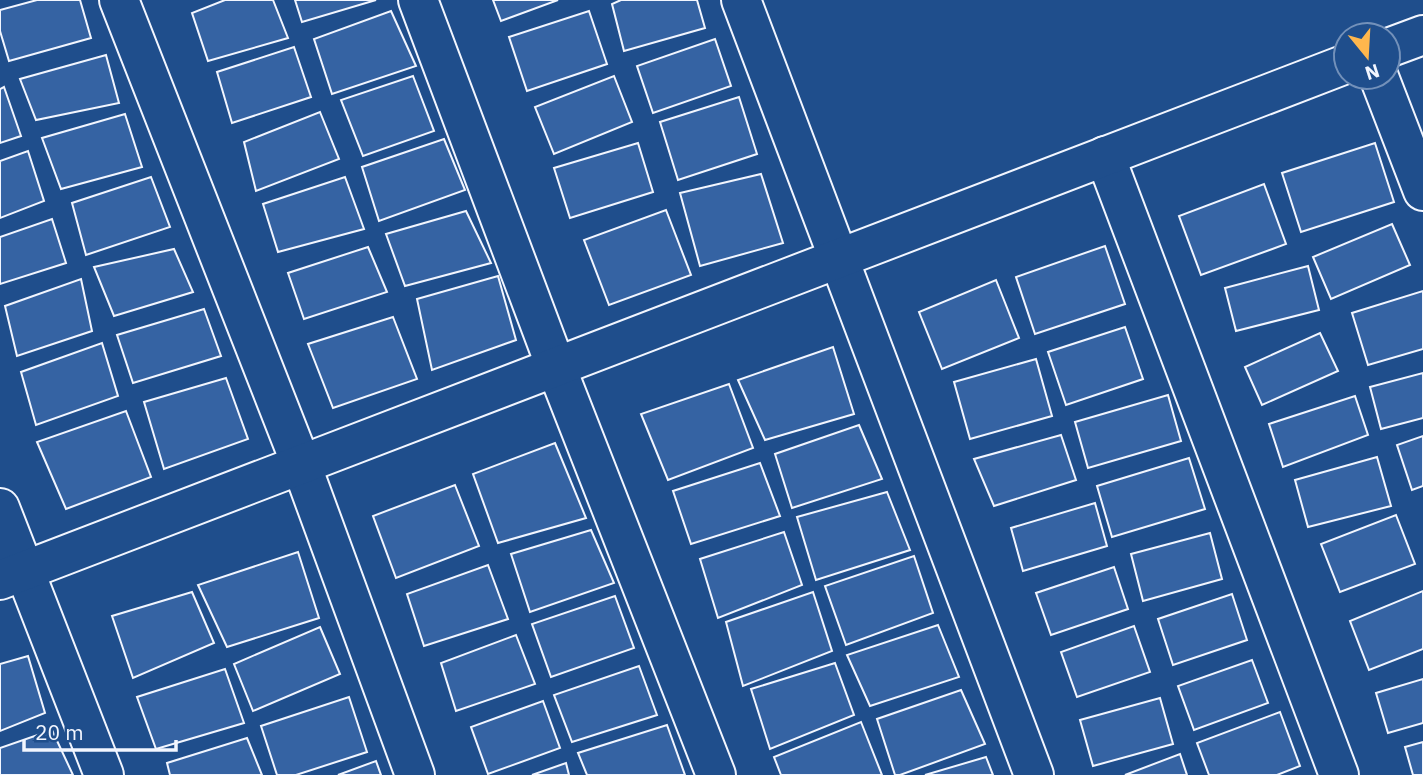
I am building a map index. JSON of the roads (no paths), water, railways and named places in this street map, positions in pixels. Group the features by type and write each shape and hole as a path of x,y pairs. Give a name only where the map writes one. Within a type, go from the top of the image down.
{"street":[{"path":"119,0 301,464 415,775"},
{"path":"418,0 556,367 716,775"},
{"path":"741,0 1034,775"},
{"path":"1402,43 1423,36"},
{"path":"12,575 1332,69"},
{"path":"1384,91 1423,191"},
{"path":"1105,156 1339,775"},
{"path":"0,508 12,575 104,775"}]}
